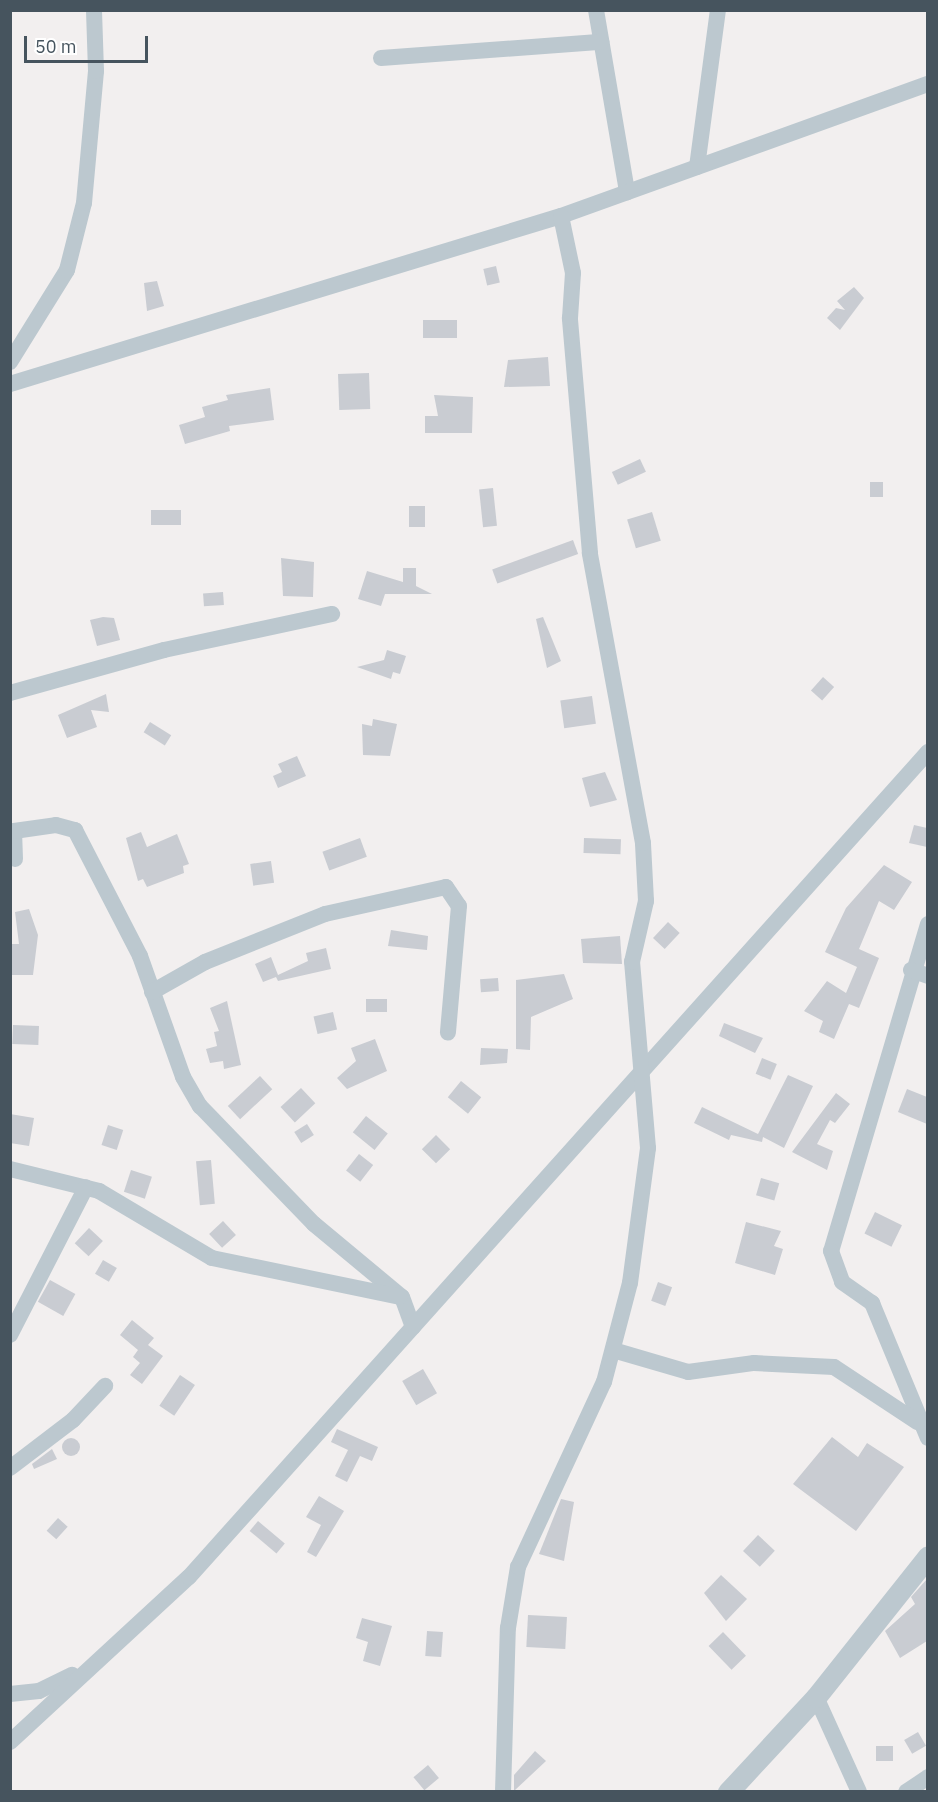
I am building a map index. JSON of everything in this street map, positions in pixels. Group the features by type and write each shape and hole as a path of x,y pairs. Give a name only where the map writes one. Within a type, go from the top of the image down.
{"street":[{"path":"10,362 67,270 84,203 95,83 94,10"},
{"path":"596,10 627,192"},
{"path":"697,167 718,10"},
{"path":"381,58 601,42"},
{"path":"10,384 561,216 927,84"},
{"path":"503,1791 507,1628 518,1567 588,1422 613,1350 630,1284 648,1148 645,1072 632,962 646,901 639,799 590,553 570,318 573,273 561,216"},
{"path":"10,693 164,650 332,614"},
{"path":"10,1742 85,1669 189,1577 645,1072 927,752"},
{"path":"15,859 14,831 56,825 75,830 128,931 183,1077 217,1129 314,1224 402,1297 414,1327"},
{"path":"152,992 205,962 325,914 446,887 459,906 448,1034"},
{"path":"927,924 911,969 831,1251 842,1282 872,1303 918,1422 927,1438"},
{"path":"911,969 927,976"},
{"path":"10,1169 86,1187 212,1258 402,1297"},
{"path":"10,1335 86,1187"},
{"path":"613,1350 688,1372 754,1363 834,1367 918,1422"},
{"path":"10,1468 73,1420 105,1386"},
{"path":"728,1791 816,1697 927,1556"},
{"path":"10,1694 39,1690 85,1669"},
{"path":"816,1697 858,1791"},
{"path":"906,1791 927,1777"}],"building":[{"path":"496,266 500,283 487,285 483,269"},
{"path":"157,281 164,306 147,311 144,283"},
{"path":"854,287 864,298 840,330 827,318 836,308 845,310 837,301"},
{"path":"423,320 457,320 457,338 423,338"},
{"path":"548,357 550,386 504,387 508,360"},
{"path":"369,373 370,409 339,410 338,374"},
{"path":"270,388 274,420 229,426 230,431 185,444 179,425 205,417 202,407 228,400 226,395"},
{"path":"434,395 473,397 472,433 425,433 425,416 438,416"},
{"path":"640,459 646,472 618,485 612,472"},
{"path":"870,482 883,482 883,497 870,497"},
{"path":"493,488 497,526 483,527 479,489"},
{"path":"409,506 425,506 425,527 409,527"},
{"path":"151,510 181,510 181,525 151,525"},
{"path":"652,512 661,541 636,548 627,520"},
{"path":"573,540 578,554 497,584 492,569"},
{"path":"281,558 314,562 313,597 283,596"},
{"path":"403,568 416,568 416,586 432,594 385,594 381,606 358,599 367,571 403,582"},
{"path":"223,592 224,605 204,606 203,593"},
{"path":"103,617 114,618 120,640 97,646 90,620"},
{"path":"543,617 561,661 547,668 536,619"},
{"path":"387,650 406,656 400,674 393,672 391,679 357,667 384,660"},
{"path":"823,677 834,687 822,700 811,690"},
{"path":"106,694 109,712 91,710 97,727 67,738 58,715"},
{"path":"592,696 596,724 564,728 560,700"},
{"path":"373,719 397,724 390,756 363,755 362,724 372,726"},
{"path":"150,722 171,735 165,745 144,732"},
{"path":"297,756 306,776 278,788 273,776 282,772 278,764"},
{"path":"605,772 617,800 590,807 582,778"},
{"path":"914,825 927,828 927,847 909,843"},
{"path":"141,832 147,847 177,834 189,864 183,866 184,873 147,887 143,879 138,881 126,838"},
{"path":"360,838 367,857 329,870 322,852"},
{"path":"584,838 621,839 620,854 583,853"},
{"path":"271,861 274,883 253,886 250,864"},
{"path":"884,865 912,882 894,910 879,901 859,949 879,958 859,1008 849,1004 834,1039 819,1032 823,1021 804,1011 827,981 846,993 857,967 825,952 846,908"},
{"path":"29,909 38,935 33,975 10,975 10,944 19,944 15,912"},
{"path":"668,922 680,933 665,949 653,938"},
{"path":"391,930 428,936 427,950 388,946"},
{"path":"620,936 622,964 583,963 581,939"},
{"path":"326,948 331,969 278,981 276,977 263,982 255,964 271,957 278,975 308,961 306,953"},
{"path":"564,974 573,999 531,1017 530,1050 516,1049 516,980"},
{"path":"498,978 499,991 481,992 480,979"},
{"path":"366,999 387,999 387,1012 366,1012"},
{"path":"227,1001 241,1065 224,1069 223,1061 210,1063 206,1049 217,1046 214,1032 219,1031 210,1008"},
{"path":"333,1012 337,1030 318,1034 314,1016"},
{"path":"724,1023 763,1038 755,1053 719,1036"},
{"path":"13,1025 39,1026 38,1045 12,1044"},
{"path":"375,1039 387,1071 347,1089 337,1078 356,1061 351,1048"},
{"path":"481,1048 508,1049 507,1063 480,1065"},
{"path":"762,1058 777,1064 770,1080 756,1074"},
{"path":"788,1075 813,1086 784,1148 763,1137 762,1142 731,1135 729,1140 694,1123 702,1107 758,1134"},
{"path":"260,1076 272,1089 240,1119 228,1106"},
{"path":"461,1081 481,1097 468,1114 448,1097"},
{"path":"301,1088 315,1103 295,1122 281,1107"},
{"path":"907,1089 927,1097 927,1124 898,1112"},
{"path":"836,1093 850,1104 835,1123 830,1120 817,1144 833,1151 827,1170 792,1152"},
{"path":"10,1114 34,1118 29,1146 10,1143"},
{"path":"366,1116 388,1134 375,1150 353,1132"},
{"path":"307,1124 314,1135 301,1143 294,1132"},
{"path":"108,1125 123,1130 117,1150 102,1145"},
{"path":"436,1135 450,1149 436,1163 422,1149"},
{"path":"359,1154 373,1165 360,1182 346,1171"},
{"path":"211,1160 215,1204 200,1205 196,1161"},
{"path":"131,1170 152,1177 145,1199 124,1192"},
{"path":"761,1178 779,1183 774,1201 756,1195"},
{"path":"875,1212 902,1225 891,1247 864,1234"},
{"path":"223,1221 236,1235 222,1248 209,1234"},
{"path":"746,1222 781,1231 774,1246 783,1249 775,1275 735,1263"},
{"path":"89,1228 103,1241 89,1256 75,1243"},
{"path":"103,1260 117,1268 109,1282 95,1274"},
{"path":"50,1280 75,1294 63,1316 38,1302"},
{"path":"658,1282 672,1287 665,1306 651,1301"},
{"path":"132,1320 154,1338 148,1345 163,1356 142,1384 130,1375 140,1363 133,1357 138,1350 120,1335"},
{"path":"423,1369 437,1393 416,1405 402,1381"},
{"path":"180,1375 195,1385 174,1416 159,1406"},
{"path":"337,1429 378,1447 372,1461 360,1456 347,1482 335,1476 348,1450 331,1442"},
{"path":"832,1437 858,1457 867,1443 904,1467 856,1531 793,1484"},
{"path":"71,1438 77,1441 80,1447 77,1453 71,1456 65,1453 62,1447 65,1441"},
{"path":"52,1449 57,1459 34,1469 32,1464"},
{"path":"319,1496 344,1511 316,1557 307,1552 321,1525 306,1517"},
{"path":"561,1499 574,1502 564,1561 539,1554"},
{"path":"58,1518 68,1527 56,1539 47,1531"},
{"path":"258,1521 285,1543 276,1553 250,1531"},
{"path":"758,1535 775,1551 760,1567 743,1551"},
{"path":"721,1575 747,1599 726,1621 704,1593"},
{"path":"927,1579 927,1641 900,1658 885,1631 915,1604 911,1597"},
{"path":"528,1615 567,1617 565,1649 526,1647"},
{"path":"362,1618 392,1626 380,1666 363,1661 368,1642 356,1638"},
{"path":"427,1631 443,1632 441,1657 425,1656"},
{"path":"723,1632 746,1656 732,1670 709,1646"},
{"path":"918,1732 926,1746 912,1754 904,1740"},
{"path":"876,1746 893,1746 893,1761 876,1761"},
{"path":"535,1751 546,1761 514,1791 514,1775"},
{"path":"428,1765 439,1778 424,1790 413,1777"}]}
